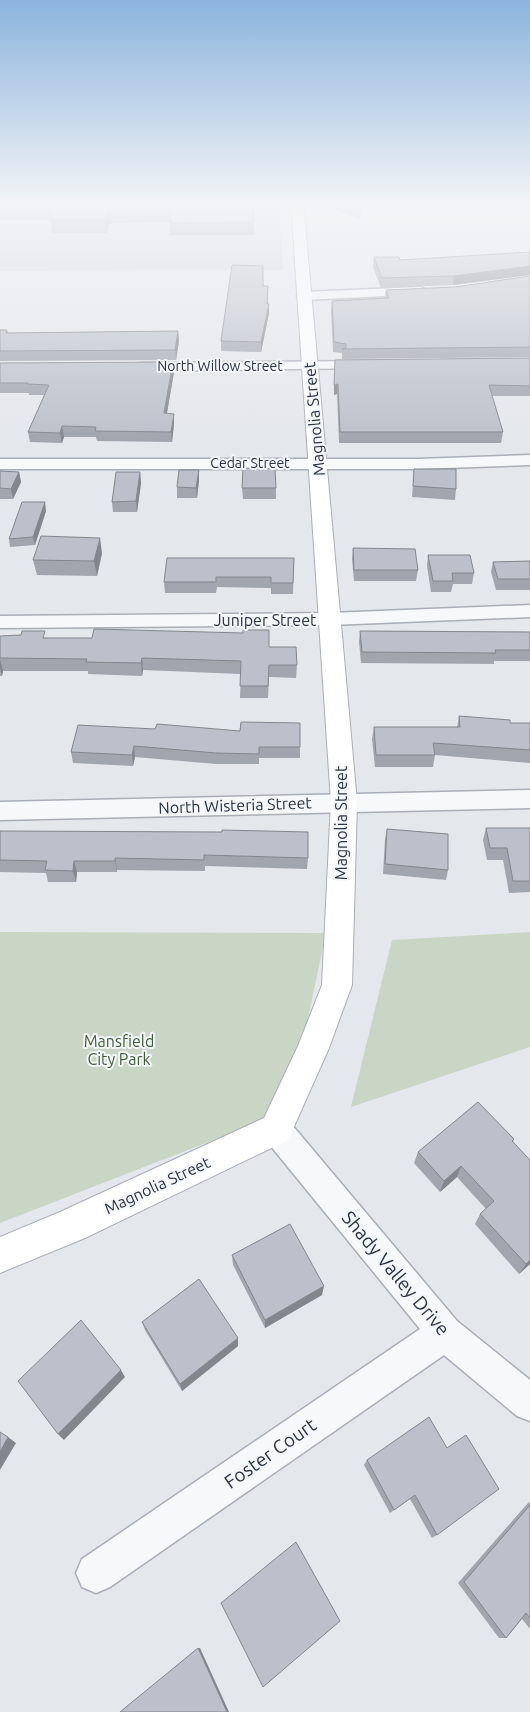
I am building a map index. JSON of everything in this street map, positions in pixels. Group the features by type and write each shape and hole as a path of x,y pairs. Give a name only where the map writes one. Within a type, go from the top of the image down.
{"street":[{"name":"Magnolia Street","path":"0,1256 72,1225 276,1129 313,1048 337,985 344,802 303,282"},
{"path":"304,296 435,291"},
{"name":"North Willow Street","path":"130,367 386,365"},
{"name":"Cedar Street","path":"0,464 418,464 530,460"},
{"name":"Juniper Street","path":"0,622 330,619 530,612"},
{"name":"North Wisteria Street","path":"0,811 530,799"},
{"name":"Shady Valley Drive","path":"276,1129 445,1333 530,1403"},
{"name":"Foster Court","path":"96,1574 445,1333"}],"green space":[{"name":"Mansfield City Park","path":"0,932 326,933 304,1037 265,1120 0,1223"},
{"path":"530,932 530,1047 351,1107 392,940"}],"building":[{"path":"230,282 263,282 263,286 268,286 267,304 269,304 261,342 221,341"},
{"path":"490,282 530,282 530,347 342,349 346,348 346,344 334,342 332,301 389,298 386,290 455,287"},
{"path":"0,330 7,330 6,333 178,331 175,350 0,351"},
{"path":"530,358 530,386 489,385 503,432 340,432 338,384 334,385 335,360"},
{"path":"173,362 164,413 174,414 171,432 95,431 96,427 62,426 60,433 28,432 49,385 0,383 0,363"},
{"path":"243,468 275,469 276,488 242,488"},
{"path":"414,469 456,469 456,489 413,486"},
{"path":"179,470 199,470 196,488 177,487"},
{"path":"0,471 19,472 11,489 0,488"},
{"path":"116,472 140,472 136,501 112,502"},
{"path":"22,502 45,502 33,537 9,539"},
{"path":"41,536 100,538 94,561 33,560"},
{"path":"353,548 415,549 418,570 354,570"},
{"path":"428,555 470,555 474,573 452,573 453,581 433,581"},
{"path":"167,558 294,558 293,583 271,583 271,577 216,577 216,582 164,582"},
{"path":"530,561 530,579 498,579 493,562"},
{"path":"94,629 243,633 243,630 269,630 269,647 296,647 297,665 269,665 268,686 240,686 241,661 142,658 141,663 86,662 87,659 0,658 0,636 21,635 22,631 45,631 43,638 92,638"},
{"path":"360,631 530,632 530,650 495,650 496,653 362,652"},
{"path":"459,716 510,720 510,723 530,723 530,750 433,743 435,755 376,755 374,727 460,727"},
{"path":"241,722 300,723 300,747 259,747 259,754 216,753 134,746 132,755 71,752 78,725 155,729 157,724 240,731"},
{"path":"486,828 530,828 530,881 513,881 507,848 490,848"},
{"path":"387,829 448,834 448,870 385,864"},
{"path":"222,830 308,832 308,858 204,855 204,860 115,858 115,861 74,861 73,871 45,870 47,861 0,860 0,831 222,832"},
{"path":"478,1102 514,1139 512,1141 530,1160 530,1260 526,1264 480,1214 494,1201 461,1166 444,1181 418,1152"},
{"path":"290,1224 324,1286 265,1320 232,1255"},
{"path":"199,1279 238,1338 180,1384 142,1322"},
{"path":"81,1320 121,1370 58,1434 18,1381"},
{"path":"429,1417 447,1448 466,1435 499,1489 437,1535 415,1495 394,1510 367,1460"},
{"path":"0,1432 8,1437 0,1452"},
{"path":"530,1505 530,1618 526,1613 506,1638 464,1582"},
{"path":"296,1542 340,1621 263,1687 221,1603"},
{"path":"198,1648 227,1712 120,1712"}]}
